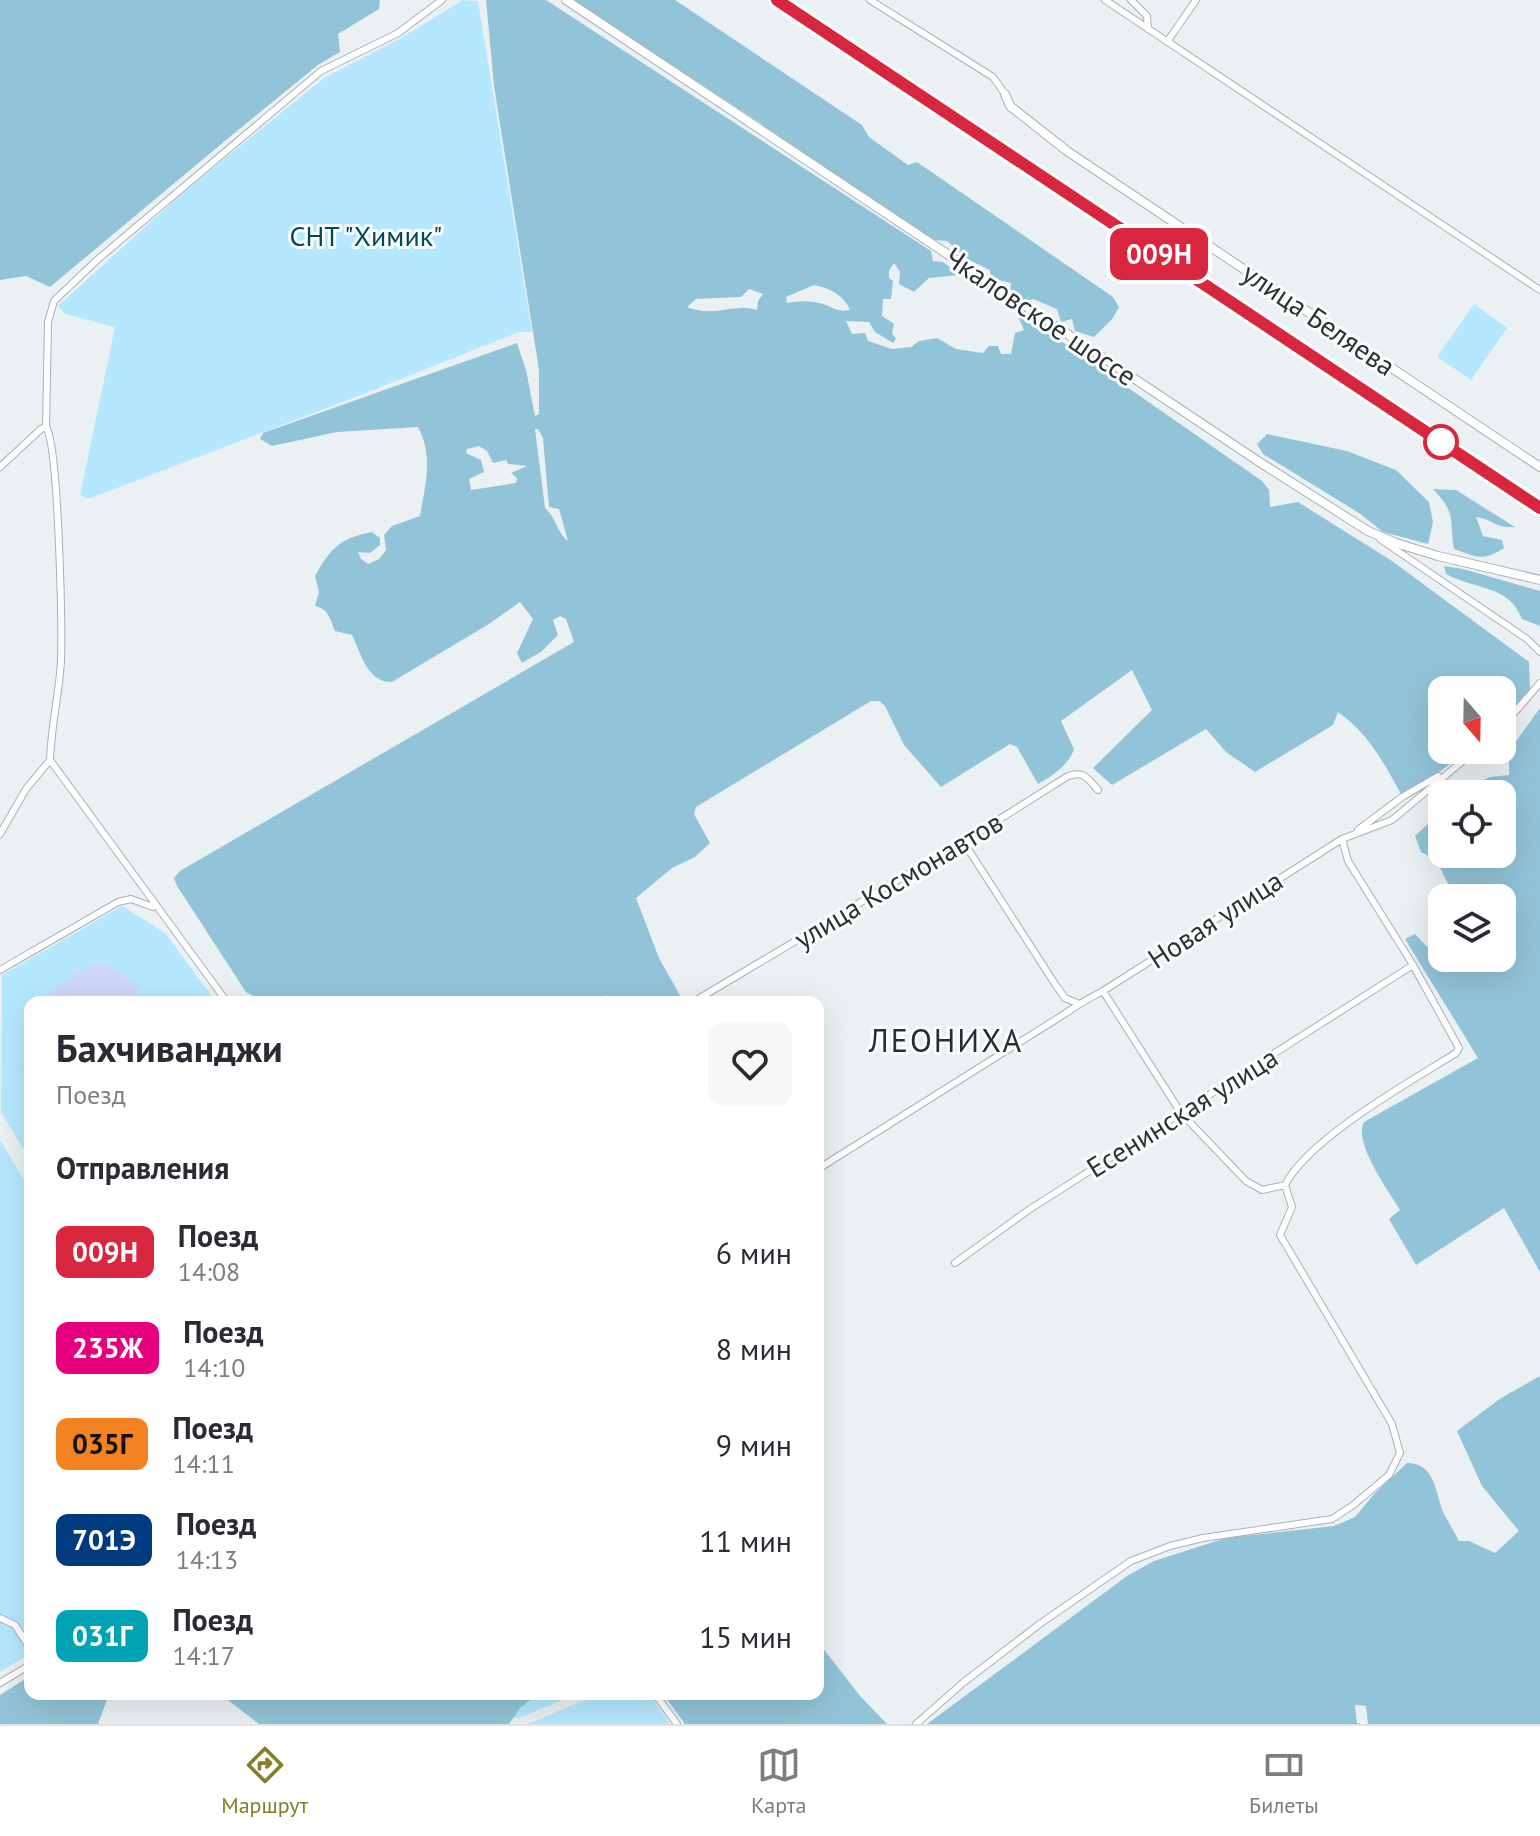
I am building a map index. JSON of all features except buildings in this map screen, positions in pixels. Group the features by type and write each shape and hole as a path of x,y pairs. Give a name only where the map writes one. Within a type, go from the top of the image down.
{"street":[{"path":"222,996 50,760 51,728 61,663 52,439 46,427 48,322 54,301 97,260 321,71 398,33 442,0"},
{"name":"Чкаловское шоссе","path":"566,0 1368,531 1438,556 1540,580"},
{"name":"улица Беляева","path":"870,0 993,77 1010,106 1067,151 1540,467"},
{"path":"1105,0 1540,290"},
{"path":"1131,0 1147,16 1148,29"},
{"path":"1167,42 1196,0"},
{"path":"0,467 46,427"},
{"path":"1368,531 1527,639 1540,652"},
{"path":"1429,574 1438,556"},
{"path":"1516,711 1540,683"},
{"path":"0,834 26,789 50,760"},
{"path":"1352,835 1402,797 1457,764"},
{"path":"1352,835 1392,820 1451,768"},
{"name":"улица Космонавтов","path":"703,996 950,849 965,847 973,836 1068,776 1084,774 1098,790"},
{"name":"Новая улица","path":"824,1165 1066,1013 1077,1003 1103,991 1352,835"},
{"path":"1103,991 1181,1113 1246,1181 1262,1190 1285,1185 1296,1166 1337,1132 1456,1053 1458,1044 1348,861 1342,839"},
{"path":"965,847 1065,998 1077,1003"},
{"path":"0,970 118,902 131,899 157,909"},
{"name":"Есенинская улица","path":"955,1263 1030,1209 1413,965"},
{"path":"916,1724 964,1682 1041,1623 1131,1561 1170,1546 1203,1538 1332,1519 1389,1475 1400,1453 1392,1424 1280,1235 1292,1207 1285,1185"},
{"path":"0,1618 15,1625 24,1639"},
{"path":"0,1683 24,1669"},
{"path":"659,1700 677,1724"}],"green space":[{"name":"СНТ \"Химик\"","path":"463,0 478,1 532,332 519,332 88,499 80,495 115,327 65,314 58,306 187,189 324,78 399,39"},
{"path":"1474,304 1507,328 1471,380 1437,357"},
{"path":"122,906 165,933 212,996 24,996 24,1150 1,1112 2,975"},
{"path":"0,1140 24,1180 24,1658 0,1672"},
{"path":"529,1700 562,1700 519,1718 509,1716"},
{"path":"585,1700 653,1700 670,1724 527,1724"}],"shaded area":[{"path":"0,0 380,0 379,9 338,34 340,52 318,65 50,287 26,276 0,280"},
{"path":"486,0 546,0 931,251 933,261 943,262 960,275 929,278 914,292 899,284 900,272 894,263 889,271 889,278 893,281 891,299 883,299 882,316 894,324 892,333 896,339 893,343 875,332 869,322 846,321 852,334 865,333 868,341 892,349 911,347 919,341 937,338 956,349 983,353 989,346 998,346 1001,354 1011,354 1015,333 1024,330 1019,319 1022,314 1262,481 1269,490 1270,507 1298,502 1392,561 1529,662 1530,689 1516,705 1516,676 1428,676 1428,764 1450,764 1401,794 1367,739 1338,712 1333,725 1255,772 1226,752 1206,729 1112,785 1093,768 1152,710 1132,670 1061,721 1074,749 1064,765 1038,784 1017,747 1010,744 941,787 904,745 885,706 879,701 871,701 696,807 694,814 710,843 695,857 672,868 636,898 659,958 680,996 253,996 246,992 177,886 174,878 180,871 574,642 566,619 560,616 553,620 558,635 541,652 522,663 517,653 533,619 520,602 392,682 377,678 366,666 352,635 335,631 326,612 315,606 319,592 315,576 338,546 361,534 372,532 380,538 380,545 370,553 358,552 361,559 368,564 379,559 386,550 384,535 392,526 420,516 427,460 418,427 337,432 272,446 260,439 263,433 517,343 535,416 539,414 539,370 494,86","holes":["814,285 844,300 850,310 814,302 787,303 786,297","749,289 763,294 757,310 706,311 687,307 696,299 741,297","535,429 543,438 549,507 559,509 568,541 545,508","479,446 487,451 493,463 506,460 508,464 527,466 511,473 517,478 516,483 471,490 469,479 484,472 481,460 466,453 467,449"]},
{"path":"572,0 675,0 862,125 869,137 908,165 917,162 1113,297 1119,307 1113,318 1094,337 1075,331 1072,319 1061,322 1057,309 1033,299 1025,302 1010,291 1011,283 990,278 990,270 967,259 947,241 933,240"},
{"path":"1267,434 1347,451 1396,470 1429,502 1433,522 1428,544 1383,532 1359,513 1263,454 1257,444"},
{"path":"1433,489 1456,490 1515,527 1504,527 1476,517 1483,536 1502,540 1504,548 1480,557 1454,549 1449,511"},
{"path":"1444,566 1540,591 1540,626 1522,619 1509,599 1446,574"},
{"path":"1540,708 1540,1272 1504,1208 1416,1265 1389,1219 1400,1210 1367,1154 1362,1131 1364,1122 1478,1058 1405,939 1415,934 1428,948 1428,972 1516,972 1516,884 1449,884 1441,868 1516,868 1516,780 1484,780 1509,775 1509,764 1516,764 1516,741"},
{"path":"1428,824 1428,856 1421,852 1415,836"},
{"path":"99,963 108,966 132,984 139,983 136,989 139,996 48,996"},
{"path":"1540,1376 1540,1724 1368,1724 1366,1706 1355,1705 1357,1723 1361,1724 927,1724 1127,1576 1154,1561 1226,1538 1334,1526 1355,1517 1407,1463 1416,1464 1429,1473 1443,1512 1459,1541 1469,1541 1495,1553 1519,1531 1482,1486 1457,1431 1501,1398"},
{"path":"824,1650 887,1724 685,1724 667,1700 824,1700"},
{"path":"24,1680 24,1700 107,1700 98,1724 0,1724 0,1695"},
{"path":"228,1700 530,1700 509,1724 259,1724"}],"railway":[{"path":"777,0 1540,508"}],"train":[{"name":"009Н","path":"777,0 1540,508"}],"district":[{"name":"ЛЕОНИХА","path":"946,1040"}]}
